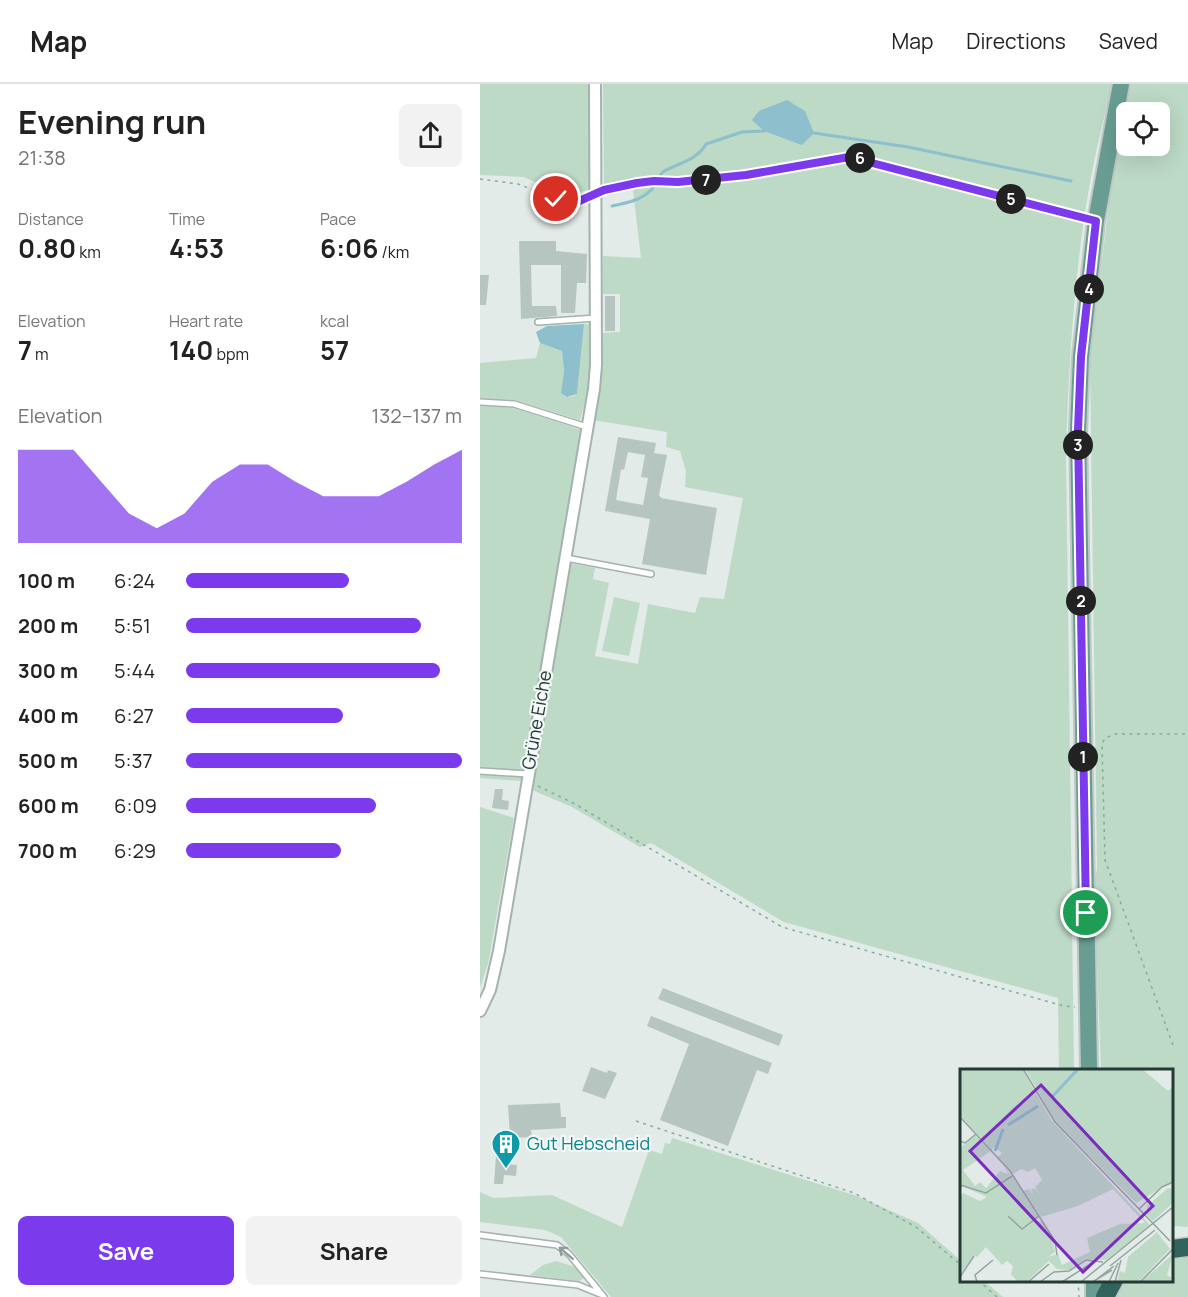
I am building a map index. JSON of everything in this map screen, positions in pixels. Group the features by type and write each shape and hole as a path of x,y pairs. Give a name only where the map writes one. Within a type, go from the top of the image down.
{"highway":[{"path":"1105,1297 1113,1282"}],"main road":[{"path":"1089,1069 1078,430 1081,357 1096,221 1121,84"}],"street":[{"name":"Grüne Eiche","path":"480,1011 490,990 499,951 596,365 595,84"}],"lane":[{"path":"537,321 596,318"},
{"path":"480,402 514,404 587,427"},
{"path":"564,558 651,574"},
{"path":"480,771 527,779"},
{"path":"480,1234 557,1245 569,1254 604,1297"},
{"path":"480,1274 578,1286 604,1297"}],"path":[{"path":"480,180 518,184 567,202 586,200 596,193 654,181 706,180 849,157 1096,221"},
{"path":"1173,1045 1105,860 1102,744 1105,738 1116,734 1188,734"},
{"path":"527,779 575,804 782,927 1064,1006 1076,1007"},
{"path":"636,1121 854,1193 916,1227 960,1264"},
{"path":"979,1282 997,1297"},
{"path":"1078,1282 1079,1297"}],"green space":[{"path":"480,84 590,84 590,190 564,195 524,177 480,175"},
{"path":"603,84 1113,84 1091,175 1078,267 1073,313 1066,453 1074,1069 1059,1069 1058,998 784,922 651,843 640,847 572,807 532,790 569,563 595,568 593,579 609,583 595,656 638,664 648,604 695,613 700,597 724,599 743,498 685,487 686,471 680,451 666,447 667,432 593,420 601,333 620,332 620,294 603,294 603,256 641,258 632,182 604,187"},
{"path":"1131,84 1188,84 1188,1227 1173,1226 1173,1069 1101,1069 1094,881 1097,869 1090,359 1116,156 1170,156 1170,102 1127,102"},
{"path":"584,324 592,324 592,375 580,420 515,400 480,398 480,363 536,358 540,343 562,351 564,371 561,393 569,397 575,396"},
{"path":"480,406 513,408 582,430 522,781 480,778"},
{"path":"614,597 640,603 629,656 602,651"},
{"path":"480,807 514,818 488,964 480,987"},
{"path":"672,1138 857,1196 918,1223 960,1260 960,1282 985,1282 1003,1297 611,1297 561,1237 545,1230 480,1222 480,1192 493,1198 552,1195 622,1227 649,1150 662,1154 665,1143 670,1144"},
{"path":"1188,1254 1188,1297 1115,1297 1125,1282 1173,1282 1173,1256"},
{"path":"556,1261 575,1267 584,1278 579,1281 530,1275 543,1265"}],"water":[{"path":"787,100 805,111 814,133 802,145 764,131 752,120 759,111"},
{"path":"584,324 577,394 567,397 561,393 564,371 562,351 540,343 536,332 547,326"}],"building":[{"path":"519,241 556,241 556,251 587,254 586,283 577,283 575,313 561,313 561,265 531,265 532,306 556,306 557,316 521,319"},
{"path":"480,275 489,275 486,305 480,305"},
{"path":"605,296 615,296 615,331 605,331"},
{"path":"618,437 656,443 654,453 667,455 659,495 661,498 717,508 706,575 642,564 650,519 605,511","holes":["628,452 645,455 641,477 648,478 643,505 616,500 621,469 624,470"]},
{"path":"495,789 503,789 502,800 509,801 508,810 492,808"},
{"path":"663,988 783,1035 779,1046 658,999"},
{"path":"651,1016 772,1063 768,1074 757,1070 728,1146 660,1120 689,1044 647,1026"},
{"path":"591,1067 607,1073 608,1070 617,1073 605,1099 582,1091"},
{"path":"560,1103 561,1117 566,1117 566,1128 531,1130 532,1137 510,1138 508,1105"},
{"name":"Gut Hebscheid","path":"496,1156 504,1157 504,1164 517,1165 516,1176 504,1175 503,1184 494,1184"}],"waterway":[{"path":"612,206 644,196 652,189 663,172 694,157 706,144 742,132 764,131"},
{"path":"814,133 908,147 1071,181"}],"place":[{"name":"Gut Hebscheid","path":"506,1170"}],"route":[{"path":"556,199 577,202 586,200 604,190 637,183 696,181 746,175 849,157 1096,221 1081,357 1078,430 1086,913"}]}
